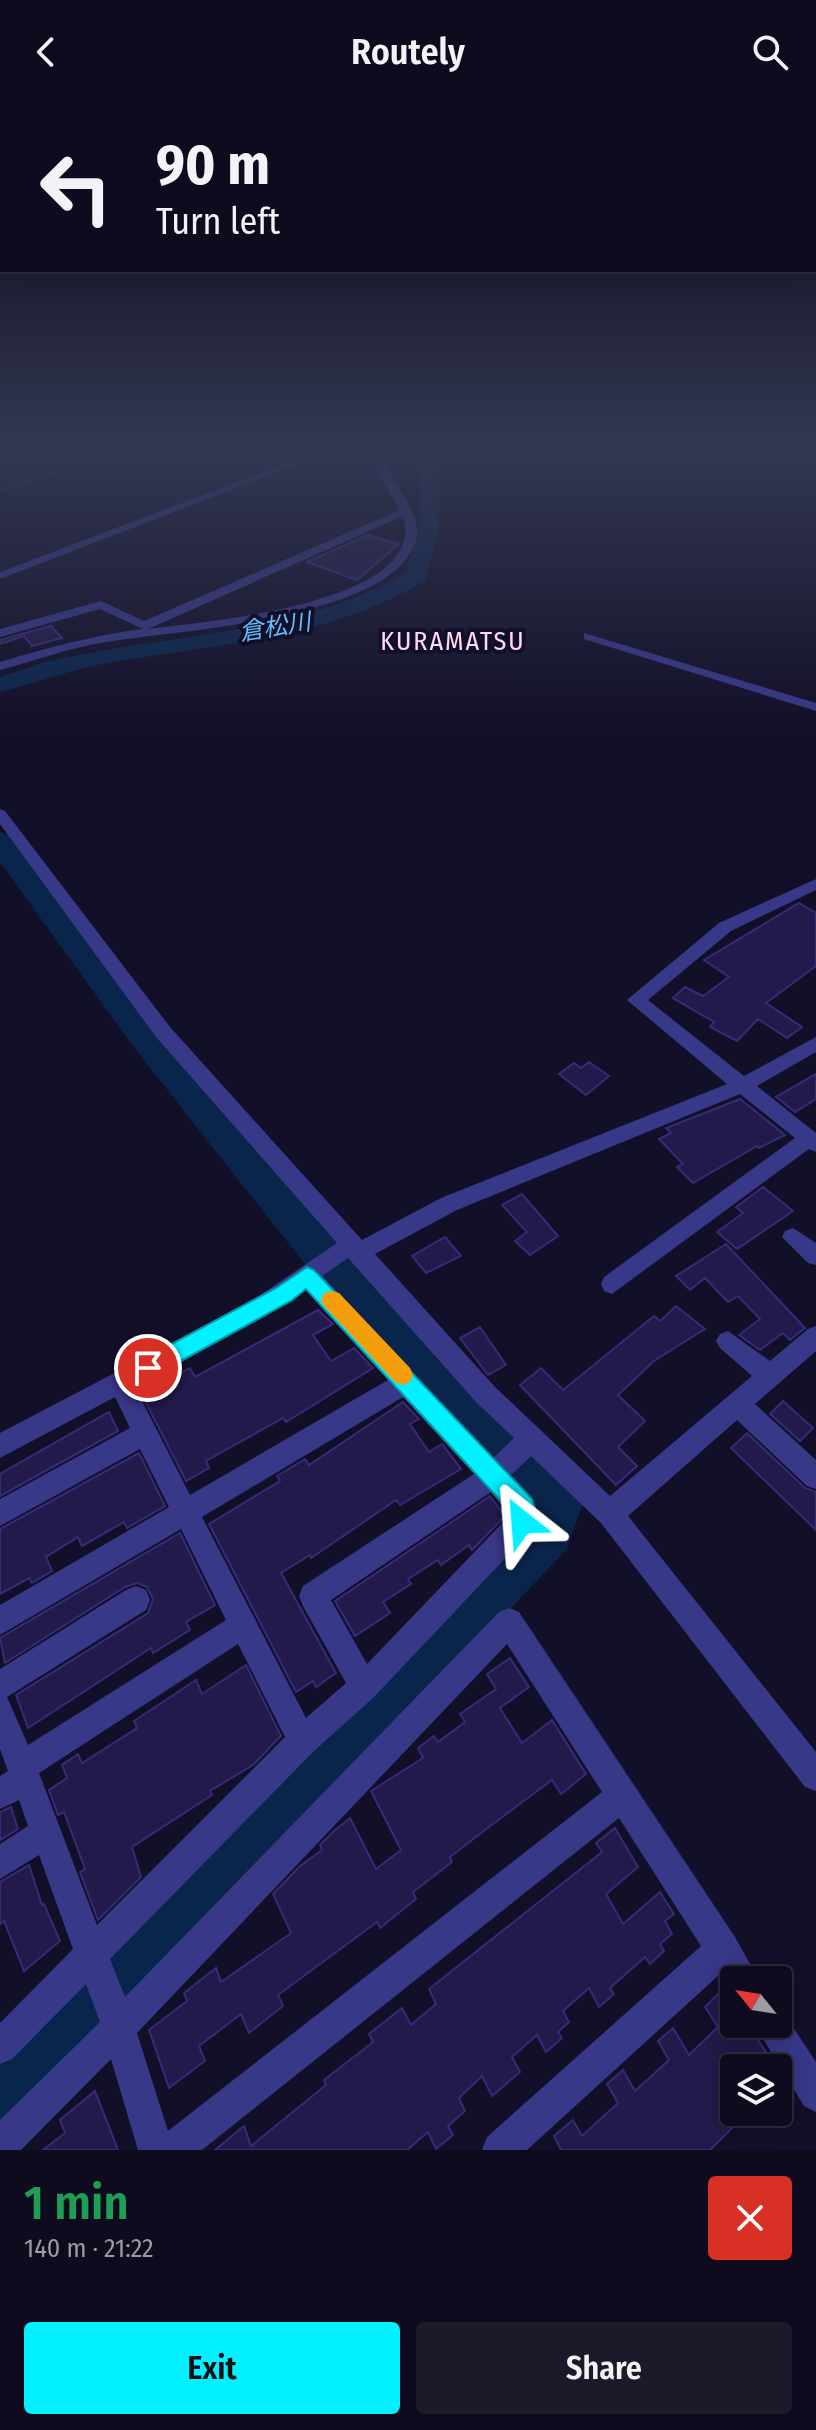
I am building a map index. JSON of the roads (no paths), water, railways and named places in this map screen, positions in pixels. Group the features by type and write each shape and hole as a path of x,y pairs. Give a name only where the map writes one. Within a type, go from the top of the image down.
{"street":[{"path":"0,576 85,543"},
{"path":"141,630 334,543"},
{"path":"12,637 141,630 281,613 325,603 367,586 389,573 409,543"},
{"path":"0,666 12,637 101,605 141,630"},
{"path":"588,636 816,707"},
{"path":"0,814 334,1258 511,1457 523,1508 522,1522 364,1687 302,1741 95,1963 0,2047"},
{"path":"612,1284 810,1135 741,1086 636,1000 725,927 816,884"},
{"path":"0,1446 258,1309 334,1258 449,1204 741,1086 816,1044"},
{"path":"793,1237 816,1256"},
{"path":"334,1258 408,1381 511,1457 610,1514 816,1776"},
{"path":"610,1514 816,1336"},
{"path":"728,1341 769,1375"},
{"path":"0,1621 408,1381"},
{"path":"120,1383 302,1741"},
{"path":"736,1403 816,1477"},
{"path":"0,1513 147,1432"},
{"path":"364,1687 313,1596 511,1457"},
{"path":"0,1686 136,1600"},
{"path":"0,2145 116,2022 509,1622 733,1966"},
{"path":"15,1780 244,1624"},
{"path":"2,1720 15,1780 45,1833 95,1963 156,2150"},
{"path":"173,2150 621,1797"},
{"path":"0,1863 45,1833"},
{"path":"500,2150 723,1949"},
{"path":"780,2038 816,2094"}],"waterway":[{"name":"倉松川","path":"0,685 50,668 271,631 324,619 373,601 417,576 427,543"},
{"path":"0,841 144,1036 334,1269 558,1503 549,1531 0,2095"}],"district":[{"name":"KURAMATSU","path":"453,641"}]}
